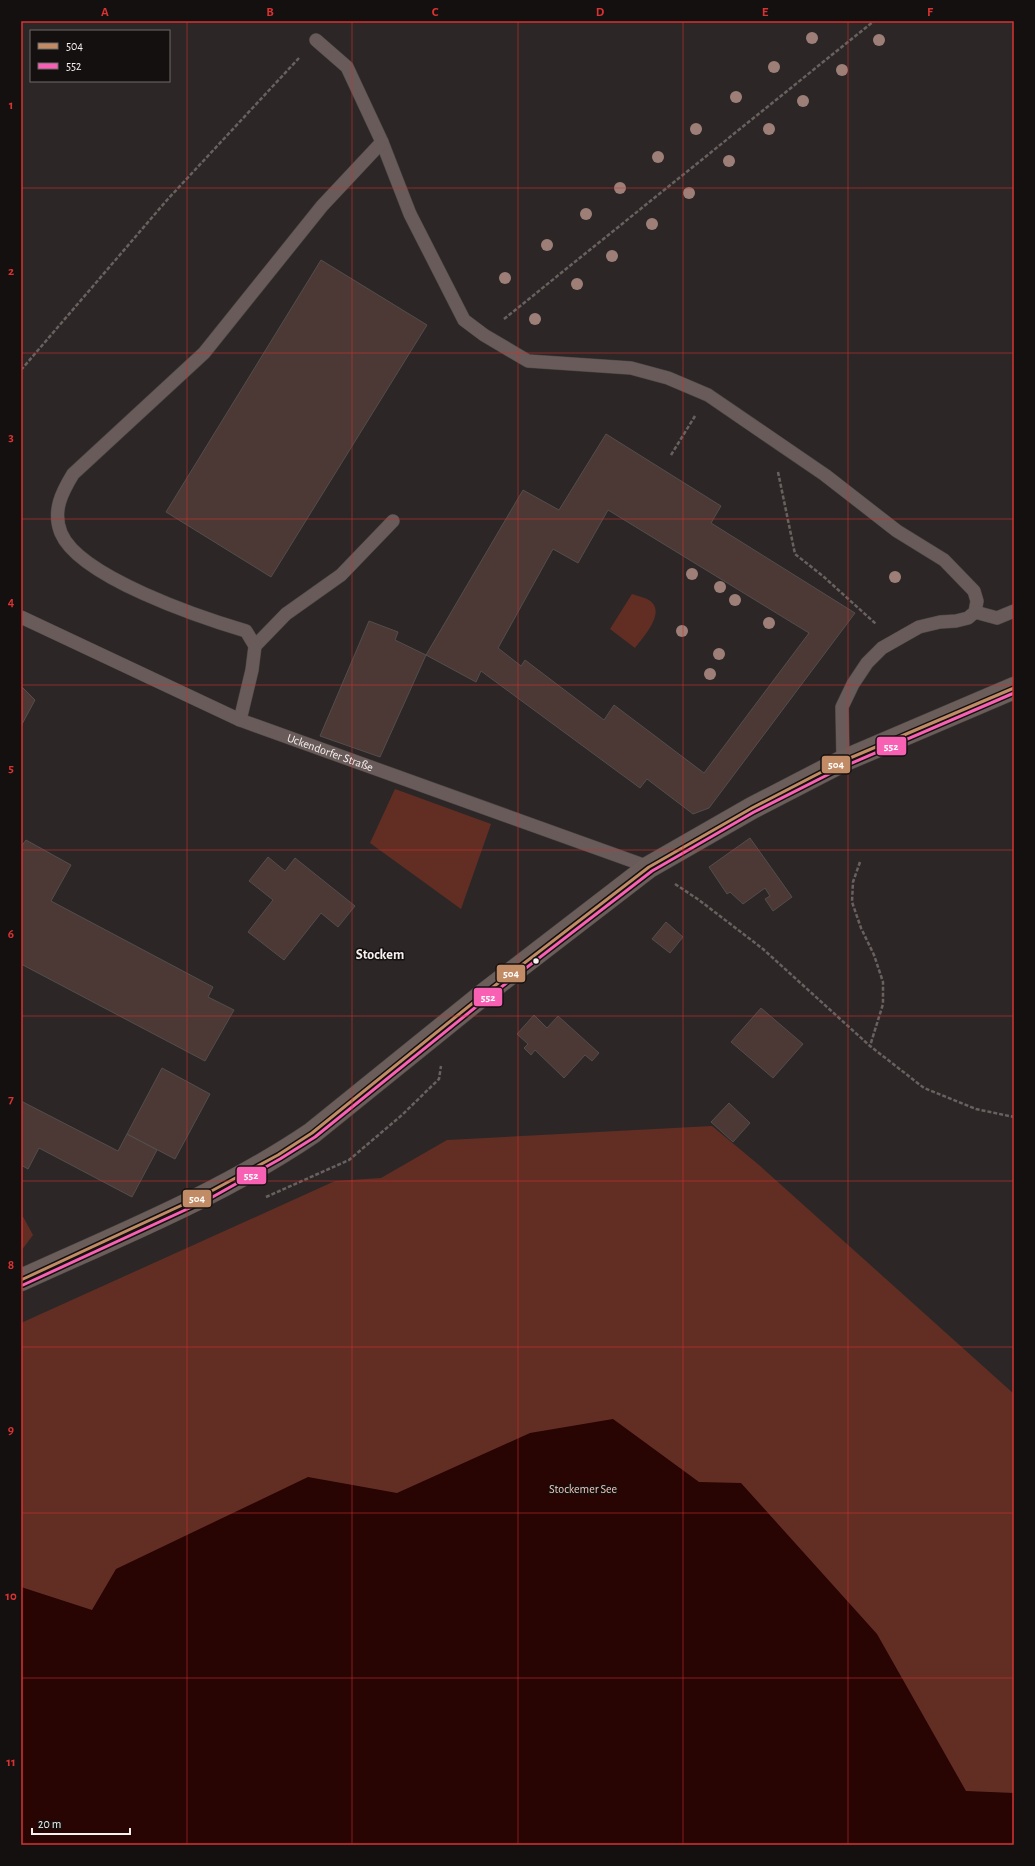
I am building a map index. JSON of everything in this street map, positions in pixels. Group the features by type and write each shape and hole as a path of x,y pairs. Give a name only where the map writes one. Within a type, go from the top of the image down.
{"main road":[{"path":"21,1280 210,1194 312,1133 484,994 649,867 752,808 843,761 1014,688"}],"lane":[{"path":"316,40 347,67 382,142 410,214 464,320 484,336 528,361 631,368 668,378 708,395 825,474 897,531 944,560 974,591 977,601 975,612 968,618 919,627 893,640 882,648 867,663 853,684 842,707 843,761"},
{"path":"255,646 246,631 178,608 115,581 76,553 62,534 58,516 61,494 73,474 204,353 322,206 382,142"},
{"path":"240,720 252,670 255,646 286,614 341,575 393,521"},
{"path":"975,612 997,618 1014,610"},
{"name":"Uckendorfer Straße","path":"21,617 240,720 649,867"}],"path":[{"path":"484,336 874,21"},
{"path":"21,370 167,200 316,40"},
{"path":"671,455 708,395"},
{"path":"776,440 776,462 795,554 830,582 893,640"},
{"path":"860,862 853,882 852,902 861,928 874,955 883,982 883,1004 870,1046"},
{"path":"649,867 699,900 763,949 870,1046 924,1088 976,1109 1014,1117"}],"green space":[{"path":"632,594 647,599 653,604 656,610 652,624 635,648 610,629"},
{"path":"395,789 491,824 461,909 370,843"},
{"name":"Stockemer See","path":"712,1126 759,1165 1014,1394 1014,1845 21,1845 21,1323 335,1181 381,1178 447,1140"},
{"path":"21,1213 33,1235 21,1251"}],"shaded area":[{"name":"Stockemer See","path":"613,1419 699,1482 741,1483 877,1634 966,1791 1014,1793 1014,1845 21,1845 21,1587 92,1610 116,1569 308,1477 397,1493 530,1433"}],"building":[{"path":"321,260 427,325 271,577 166,512"},
{"path":"606,434 721,506 711,523 855,613 709,808 693,814 647,779 640,788 481,671 476,682 426,655 523,490 559,510","holes":["608,510 809,633 704,773 614,705 604,720 525,660 521,666 498,648 553,549 578,563"]},
{"path":"369,621 398,632 395,640 426,655 380,757 320,736"},
{"path":"21,686 35,700 21,726"},
{"path":"750,838 792,897 773,911 765,899 770,896 765,888 743,904 730,892 727,894 709,867"},
{"path":"26,840 71,865 51,901 213,987 208,997 234,1010 205,1061 21,964 21,847"},
{"path":"268,857 285,871 295,858 355,906 338,927 321,913 284,960 248,932 273,900 249,881"},
{"path":"666,922 683,937 670,953 652,939"},
{"path":"761,1008 803,1044 773,1078 731,1042"},
{"path":"534,1015 547,1028 558,1016 599,1053 592,1061 585,1055 564,1078 535,1050 531,1055 524,1048 528,1044 517,1034"},
{"path":"162,1068 210,1094 175,1159 127,1134"},
{"path":"21,1101 118,1151 127,1134 157,1150 132,1197 39,1148 28,1169 21,1165"},
{"path":"729,1103 750,1123 733,1142 711,1122"}],"transit line":[{"name":"504","path":"21,1280 206,1194 278,1155 312,1133 484,994 649,867 752,808 843,761 1014,688"},
{"name":"552","path":"23,1285 209,1199 280,1159 315,1137 487,998 652,871 754,812 845,766 1014,693"}],"district":[{"name":"Stockem","path":"380,955"}]}
